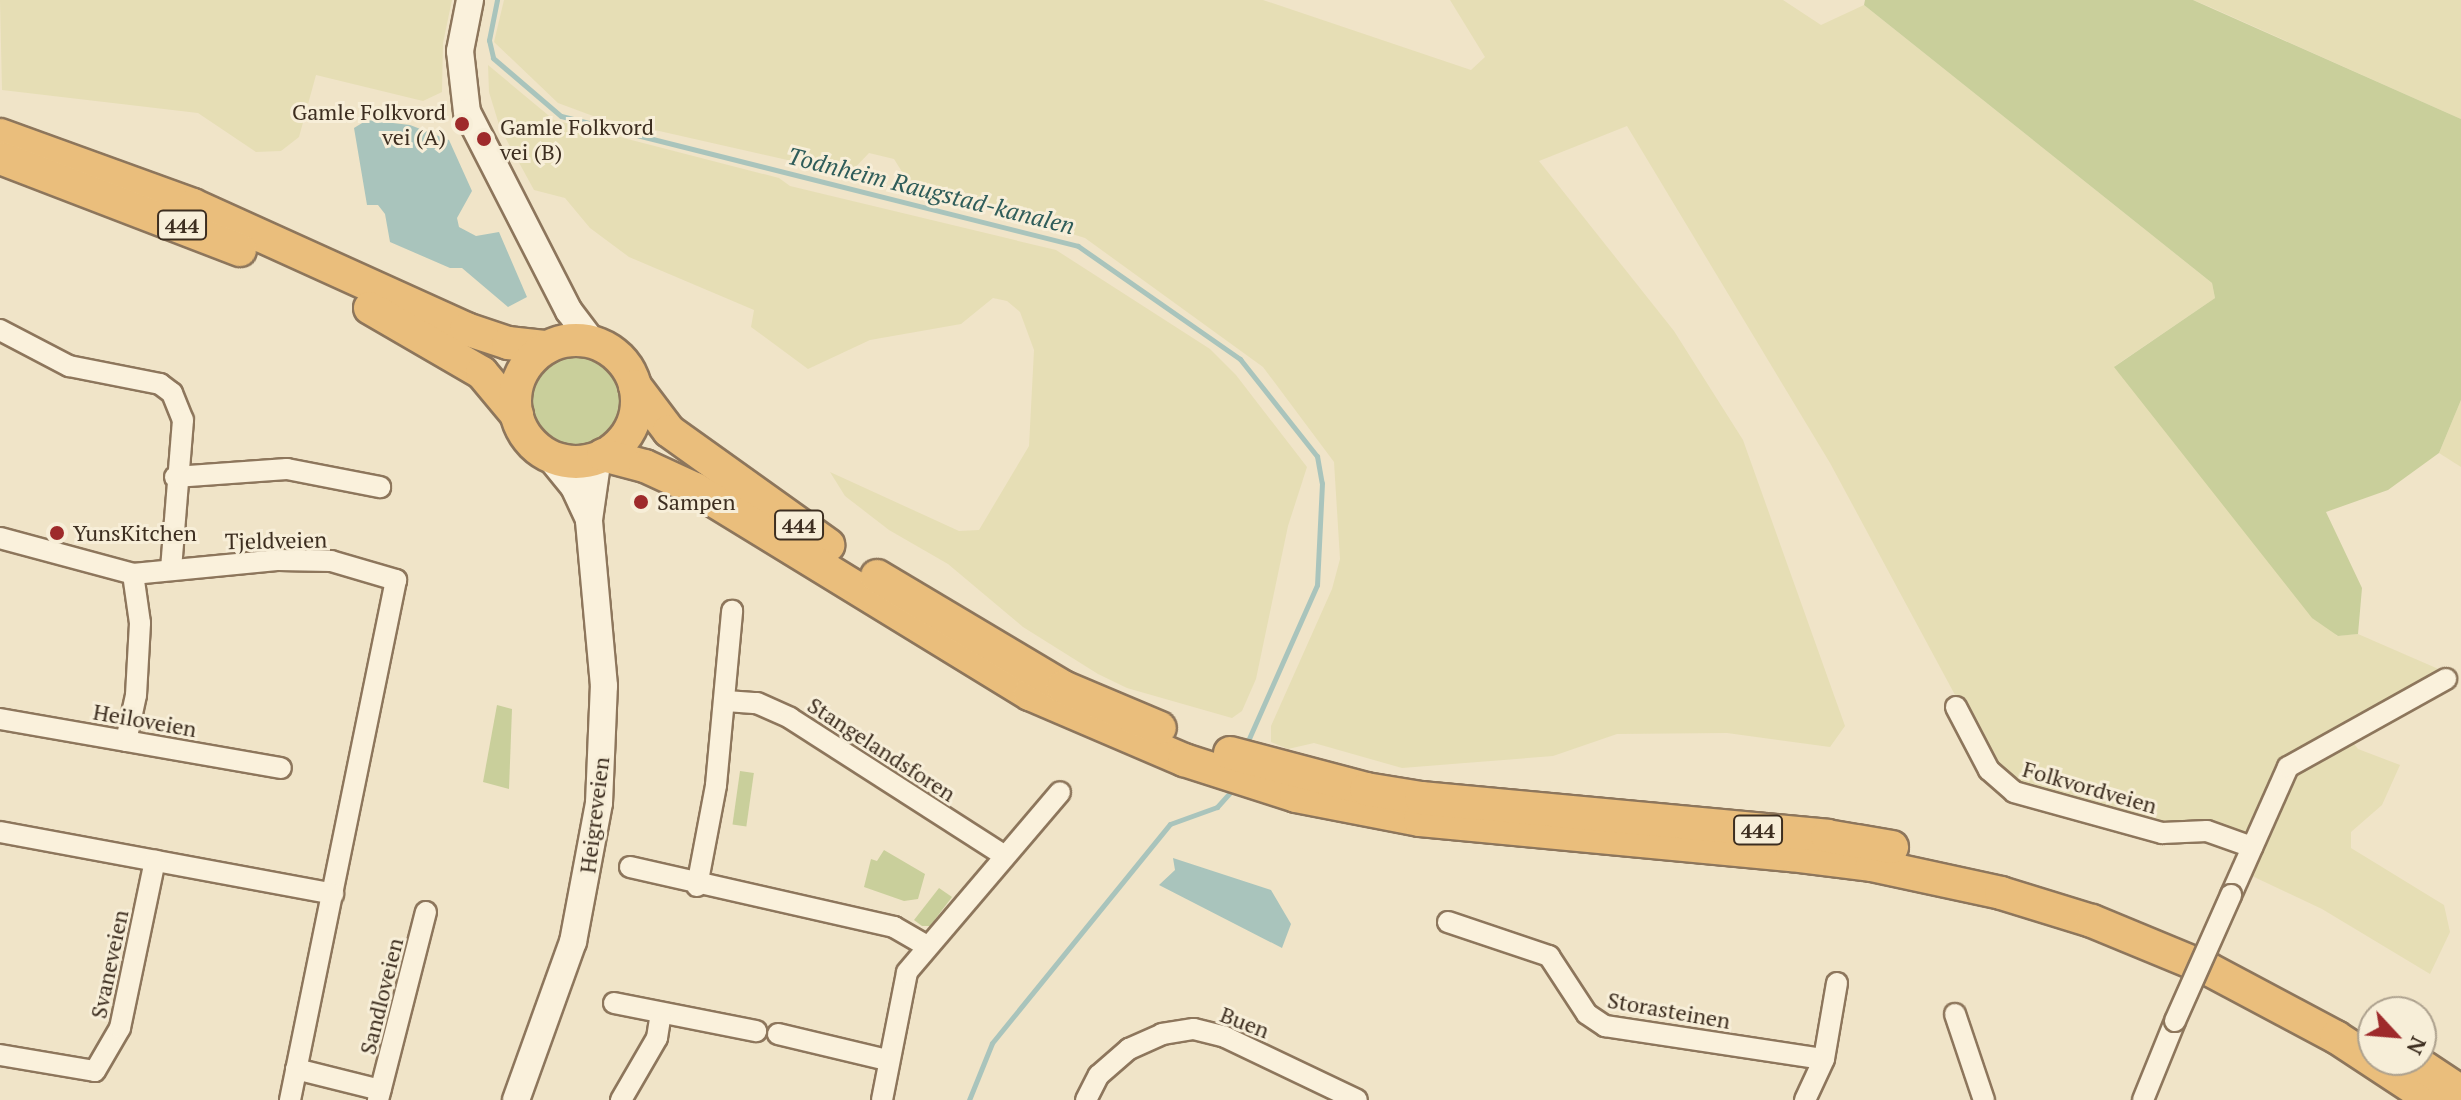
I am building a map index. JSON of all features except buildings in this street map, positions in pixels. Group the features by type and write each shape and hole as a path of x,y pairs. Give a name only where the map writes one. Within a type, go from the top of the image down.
{"highway":[{"name":"444","path":"0,135 193,205 466,329 508,343 549,346 592,342 619,357 651,413 682,442 928,609 1063,687 1188,750"},
{"name":"444","path":"0,158 174,222 400,323 482,373 517,415 529,440 548,455 573,461 601,456 645,466 695,489 1030,694 1188,750 1420,820 1872,865 2001,893 2092,921 2208,969 2336,1037 2432,1100"},
{"path":"517,415 518,383 524,369 549,346"},
{"path":"601,456 631,426 635,386"},
{"name":"444","path":"1299,785 1827,836 1926,853 2023,877 2153,922 2265,974 2357,1025"},
{"path":"2437,1076 2461,1092"}],"main road":[{"path":"470,0 460,51 467,112 550,273 592,342"},
{"path":"549,346 556,314 550,273"},
{"name":"Heigreveien","path":"548,455 574,487 589,520"},
{"name":"Heigreveien","path":"516,1100 573,942 599,803 604,686 589,520 601,456"}],"street":[{"path":"0,330 69,366 160,384 172,393 183,420 175,477 171,568"},
{"path":"175,477 287,469 380,487"},
{"name":"Tjeldveien","path":"0,538 133,574 171,568 331,561 396,580 395,601 333,894"},
{"path":"126,741 136,695 140,623 133,574"},
{"path":"697,886 726,701 732,611"},
{"path":"2143,1100 2288,767 2446,679"},
{"name":"Stangelandsforen","path":"726,701 757,703 790,718 1005,856"},
{"name":"Folkvordveien","path":"1956,707 1989,770 2014,792 2162,833 2207,831 2252,847"},
{"name":"Heiloveien","path":"0,719 281,768"},
{"path":"882,1100 901,988 928,947 1060,792"},
{"path":"0,832 333,894 290,1100"},
{"name":"Svaneveien","path":"0,1055 95,1071 120,1028 155,861"},
{"path":"630,867 697,886 894,927 928,947"},
{"name":"Sandloveien","path":"296,1069 379,1095 426,912"},
{"name":"Storasteinen","path":"1448,922 1549,956 1587,1014 1605,1026 1824,1059"},
{"path":"1805,1100 1824,1059 1837,983"},
{"path":"614,1003 756,1031"},
{"path":"621,1100 657,1038 661,1013"},
{"path":"1955,1014 1984,1100"},
{"name":"Buen","path":"1086,1100 1099,1075 1129,1049 1162,1034 1194,1029 1225,1037 1357,1100"},
{"path":"778,1034 887,1060"}],"shaded area":[{"path":"0,0 452,0 443,43 442,92 423,101 316,75 299,137 281,151 256,152 198,113 2,90"},
{"path":"504,0 1263,0 1471,70 1485,57 1450,0 1783,0 1821,25 1864,5 2212,283 2215,298 2115,366 2337,636 2358,634 2443,671 2343,730 2358,749 2400,765 2382,805 2351,832 2351,848 2444,905 2450,932 2430,974 2322,909 2252,876 2264,840 2238,829 2169,825 2006,778 1989,758 1830,463 1627,126 1539,161 1674,331 1743,440 1845,726 1830,747 1727,733 1617,734 1553,756 1402,768 1314,743 1288,749 1271,742 1271,726 1332,589 1340,559 1334,462 1263,367 1085,238 909,183 894,159 869,153 849,174 593,116 558,103 494,42"},
{"path":"2193,0 2461,0 2461,119 2210,7"},
{"path":"488,65 554,120 779,178 790,186 1056,250 1210,349 1236,375 1307,467 1288,526 1256,679 1242,711 1232,718 1127,688 1098,674 1023,627 948,564 889,530 845,496 830,472 959,531 979,530 1029,446 1034,350 1020,312 1007,301 993,298 961,324 870,340 808,369 751,327 754,310 629,257 590,228 565,198 534,190 500,128 489,92"},
{"path":"2461,400 2461,467 2439,453"}],"green space":[{"path":"1865,0 2193,0 2461,119 2461,400 2439,453 2388,490 2326,512 2362,588 2358,634 2338,636 2312,618 2114,367 2215,298 2212,283 1864,5"},
{"path":"575,356 592,359 607,369 617,384 620,401 617,418 607,433 592,443 575,446 558,443 543,433 533,418 530,401 533,384 543,369 558,359"},
{"path":"497,705 512,709 509,789 483,782"},
{"path":"740,771 754,773 746,826 732,824"},
{"path":"884,850 925,874 918,899 904,901 864,887 871,859 877,861"},
{"path":"939,888 952,897 930,926 922,926 914,920"}],"water":[{"path":"367,120 410,125 449,140 472,191 457,218 459,227 476,236 499,232 527,297 508,307 462,268 450,268 390,242 385,214 378,205 367,205 354,128"},
{"path":"1173,858 1271,890 1291,924 1282,948 1159,885 1175,870"}],"waterway":[{"name":"Todnheim Raugstad-kanalen","path":"497,0 489,40 493,58 561,116 1078,246 1240,359 1317,456 1322,483 1317,585 1246,745"},
{"name":"Todnheim Raugstad-kanalen","path":"969,1100 992,1043 1170,824 1217,807 1233,789"}],"place":[{"name":"Gamle Folkvord vei (A)","path":"462,124"},
{"name":"Gamle Folkvord vei (B)","path":"484,139"},
{"name":"Sampen","path":"641,502"},
{"name":"YunsKitchen","path":"57,533"}]}
